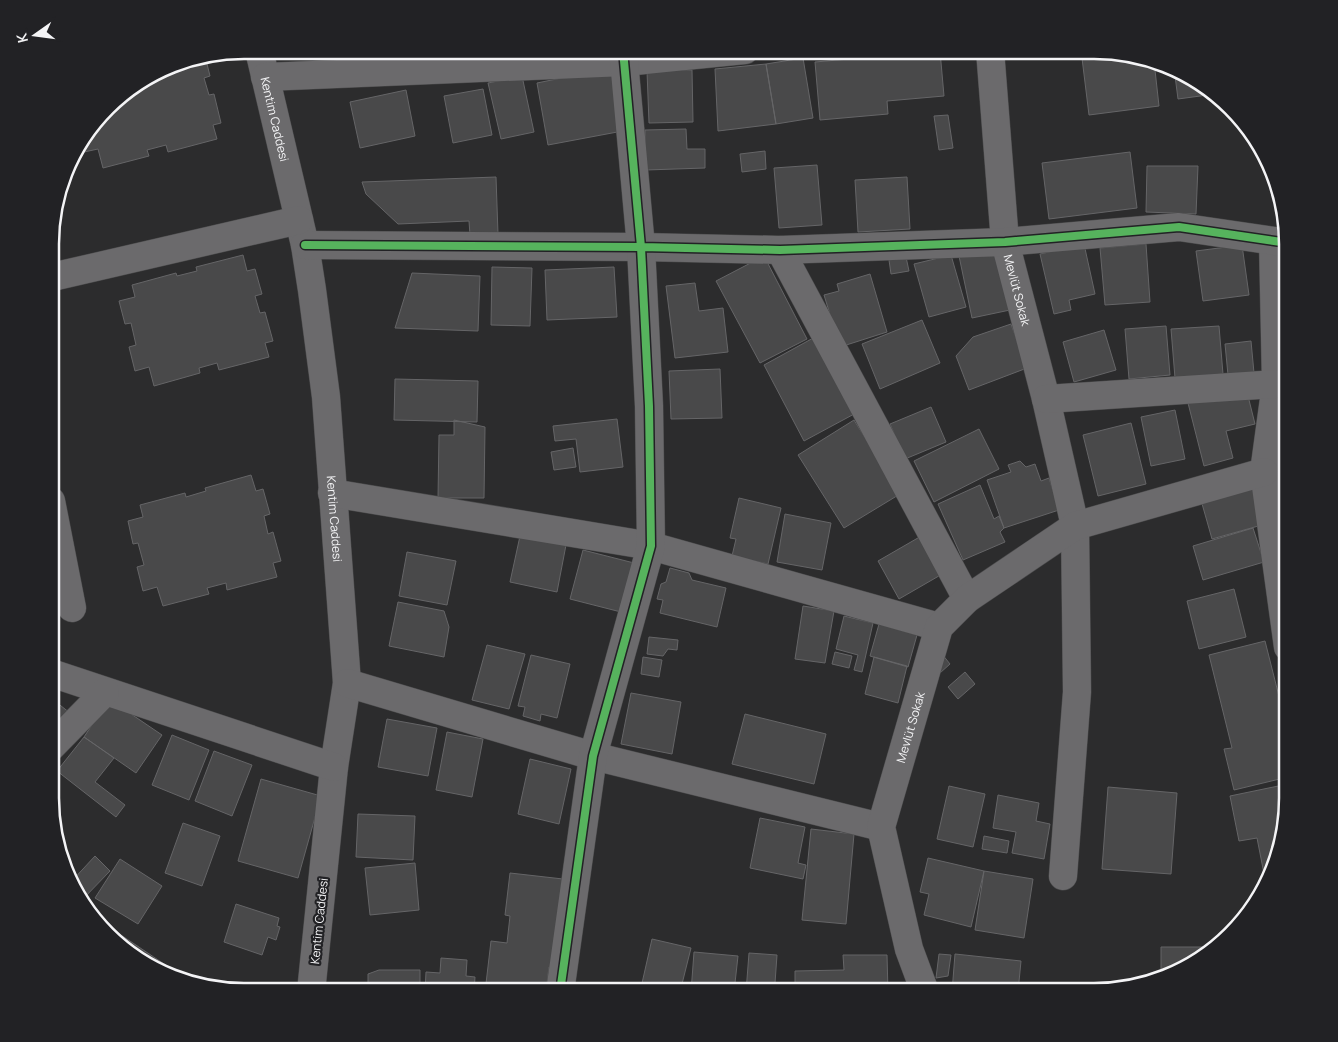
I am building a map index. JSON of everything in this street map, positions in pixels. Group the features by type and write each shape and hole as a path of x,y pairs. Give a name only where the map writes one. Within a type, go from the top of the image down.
{"street":[{"name":"Kentim Caddesi","path":"261,59 302,232 312,290 326,397 347,683 334,767 312,983"},
{"path":"265,77 573,59"},
{"path":"561,983 592,756 651,546 649,406 641,247 624,59"},
{"name":"Mevlüt Sokak","path":"991,59 1005,242 1046,399 1075,526"},
{"path":"59,276 302,232 641,247 780,250 1005,242 1179,227 1279,242"},
{"path":"780,250 967,599"},
{"path":"1279,278 1276,384 1264,472 1279,581"},
{"path":"1046,399 1276,384"},
{"name":"Mevlüt Sokak","path":"922,983 909,949 881,827 939,627 967,599 1075,526 1264,472"},
{"path":"332,493 651,546 939,627"},
{"path":"1063,876 1077,692 1075,526"},
{"path":"59,542 72,608"},
{"path":"59,676 334,767"},
{"path":"347,683 592,756 881,827"},
{"path":"59,739 105,692"}],"building":[{"path":"803,59 813,118 776,124 766,64"},
{"path":"849,59 941,59 944,96 887,101 888,114 820,120 815,62"},
{"path":"1082,59 1118,60 1155,69 1159,106 1089,115"},
{"path":"207,62 210,76 204,78 209,95 214,94 221,123 213,125 217,139 168,152 166,145 147,150 149,156 103,168 98,149 84,152 97,131 131,97 162,78"},
{"path":"766,64 776,124 718,131 715,69"},
{"path":"615,67 628,130 548,145 537,83"},
{"path":"692,70 693,122 649,123 647,71"},
{"path":"522,76 534,132 501,139 488,83"},
{"path":"1175,78 1205,95 1178,99"},
{"path":"483,89 492,135 453,143 444,96"},
{"path":"406,90 415,136 360,148 350,102"},
{"path":"948,115 953,148 939,150 934,116"},
{"path":"686,129 687,149 705,149 705,168 646,170 645,130"},
{"path":"765,151 766,169 742,172 740,154"},
{"path":"1130,152 1137,208 1049,219 1042,163"},
{"path":"817,165 822,225 779,228 774,168"},
{"path":"1147,166 1198,166 1196,214 1146,212"},
{"path":"496,177 498,234 470,235 469,221 398,224 366,194 362,182"},
{"path":"907,177 910,229 858,232 855,180"},
{"path":"1084,244 1095,294 1069,300 1071,310 1054,314 1040,254"},
{"path":"1146,244 1150,302 1105,305 1100,248"},
{"path":"1242,245 1249,295 1203,301 1196,251"},
{"path":"997,248 1010,310 972,318 959,256"},
{"path":"243,255 247,271 255,269 262,294 255,296 260,313 265,312 273,341 265,343 269,357 219,370 217,363 199,368 200,373 154,386 149,367 135,371 129,347 136,345 131,323 125,324 119,301 135,297 132,285 176,273 177,276 197,271 196,267"},
{"path":"951,255 966,307 929,317 914,264"},
{"path":"764,256 807,339 760,363 716,281"},
{"path":"906,257 909,271 891,274 889,260"},
{"path":"492,267 532,268 530,326 491,325"},
{"path":"614,267 617,317 547,320 545,270"},
{"path":"412,273 480,276 478,331 395,328"},
{"path":"870,274 887,332 840,347 824,295 839,291 837,284"},
{"path":"695,283 699,311 723,308 728,352 675,358 666,286"},
{"path":"922,320 940,363 880,389 862,344"},
{"path":"1011,324 1027,368 969,390 956,356 973,337"},
{"path":"1166,326 1170,375 1129,379 1125,329"},
{"path":"1219,326 1223,374 1175,378 1171,329"},
{"path":"1104,330 1116,370 1074,382 1063,342"},
{"path":"815,337 856,413 804,441 764,365"},
{"path":"1251,341 1254,373 1228,375 1225,344"},
{"path":"720,369 722,418 671,419 669,371"},
{"path":"395,379 478,381 477,422 394,420"},
{"path":"1246,388 1255,424 1226,431 1233,458 1204,466 1188,403"},
{"path":"931,407 946,442 905,459 890,424"},
{"path":"1175,410 1185,459 1151,466 1141,417"},
{"path":"617,419 623,467 580,472 576,439 555,441 553,426"},
{"path":"454,420 485,427 484,498 438,498 439,435 454,435"},
{"path":"854,420 900,494 844,528 798,455"},
{"path":"1131,423 1146,484 1098,496 1083,435"},
{"path":"979,429 999,469 934,502 914,461"},
{"path":"573,448 576,467 554,470 551,452"},
{"path":"1020,461 1026,467 1035,464 1041,481 1049,478 1059,510 1004,528 987,480 1011,472 1008,465"},
{"path":"251,475 256,491 263,489 270,514 264,516 268,534 273,532 281,561 273,563 277,577 227,590 226,583 207,588 209,594 163,606 157,587 143,591 137,567 144,565 138,543 133,544 128,521 143,517 140,505 185,493 186,497 206,491 205,488"},
{"path":"1257,477 1269,523 1212,539 1199,493"},
{"path":"980,485 994,519 999,516 1004,528 1000,532 1005,542 963,560 938,504"},
{"path":"739,498 781,508 768,564 732,556 736,539 730,538"},
{"path":"785,514 831,523 822,570 777,562"},
{"path":"1253,528 1264,562 1203,580 1193,546"},
{"path":"923,535 944,573 899,599 878,561"},
{"path":"520,536 566,545 557,592 510,582"},
{"path":"583,550 634,563 621,612 570,599"},
{"path":"407,552 456,561 447,605 399,596"},
{"path":"670,568 689,573 692,580 726,588 717,627 660,613 663,600 657,599 661,584 666,582"},
{"path":"1234,589 1246,637 1199,649 1187,601"},
{"path":"398,602 444,611 449,627 444,657 389,646"},
{"path":"803,606 834,611 825,663 795,659"},
{"path":"844,616 873,623 862,672 854,670 858,655 836,649"},
{"path":"879,624 917,635 908,667 870,656"},
{"path":"649,637 678,640 677,650 668,649 663,656 647,654"},
{"path":"1265,641 1279,696 1279,779 1234,790 1224,749 1232,748 1209,655"},
{"path":"487,645 525,654 509,709 472,700"},
{"path":"835,652 852,656 849,668 832,664"},
{"path":"942,654 950,664 940,673"},
{"path":"531,655 570,664 557,718 541,714 540,721 523,716 525,707 518,706"},
{"path":"643,657 662,660 659,677 641,674"},
{"path":"874,657 907,666 898,703 865,694"},
{"path":"965,672 975,684 958,699 948,687"},
{"path":"631,693 681,702 672,754 621,744"},
{"path":"109,699 162,735 136,773 84,737"},
{"path":"59,704 70,713 59,728"},
{"path":"745,714 826,734 814,784 732,764"},
{"path":"387,719 437,728 428,776 378,767"},
{"path":"447,732 483,739 472,797 436,790"},
{"path":"172,735 209,750 189,800 152,785"},
{"path":"84,737 114,758 95,782 125,805 116,817 59,773 59,768"},
{"path":"214,751 252,765 232,816 195,801"},
{"path":"530,759 571,769 559,824 518,814"},
{"path":"261,779 321,796 298,878 238,861"},
{"path":"949,786 985,794 973,847 937,839"},
{"path":"1279,786 1279,810 1276,834 1264,872 1257,838 1239,841 1230,796"},
{"path":"1108,787 1177,793 1171,874 1102,869"},
{"path":"998,795 1039,803 1036,821 1050,824 1044,859 1012,853 1016,832 993,828"},
{"path":"358,814 415,816 413,860 356,857"},
{"path":"760,818 805,827 798,863 806,865 803,879 750,868"},
{"path":"183,823 220,836 202,886 165,873"},
{"path":"811,829 854,834 846,924 802,920"},
{"path":"984,836 1009,841 1007,853 982,849"},
{"path":"95,856 110,871 87,895 76,876"},
{"path":"928,858 984,871 971,927 924,915 929,894 920,892"},
{"path":"120,859 162,886 138,924 95,898"},
{"path":"415,863 419,910 370,915 365,868"},
{"path":"984,871 1033,879 1024,938 975,930"},
{"path":"510,873 563,879 553,968 549,967 547,983 486,983 491,941 507,943 510,916 505,915"},
{"path":"236,904 279,918 277,926 280,927 276,940 268,937 262,955 224,942"},
{"path":"116,932 169,967 141,952"},
{"path":"652,939 691,948 682,983 642,983"},
{"path":"1161,947 1204,947 1176,964 1161,970"},
{"path":"694,952 738,956 735,983 692,983"},
{"path":"749,953 777,955 775,983 747,983"},
{"path":"939,954 951,955 948,976 936,978"},
{"path":"955,954 1021,961 1019,983 953,983"},
{"path":"843,955 887,955 888,983 795,983 795,971 844,970"},
{"path":"441,958 467,960 466,976 475,977 475,983 425,983 426,972 440,973"},
{"path":"379,970 420,970 420,983 368,983 368,974"}],"cycle path":[{"path":"561,983 593,756 651,546 649,406 641,247 624,59"},
{"path":"305,245 641,247 780,250 1005,242 1179,227 1279,242"}]}
